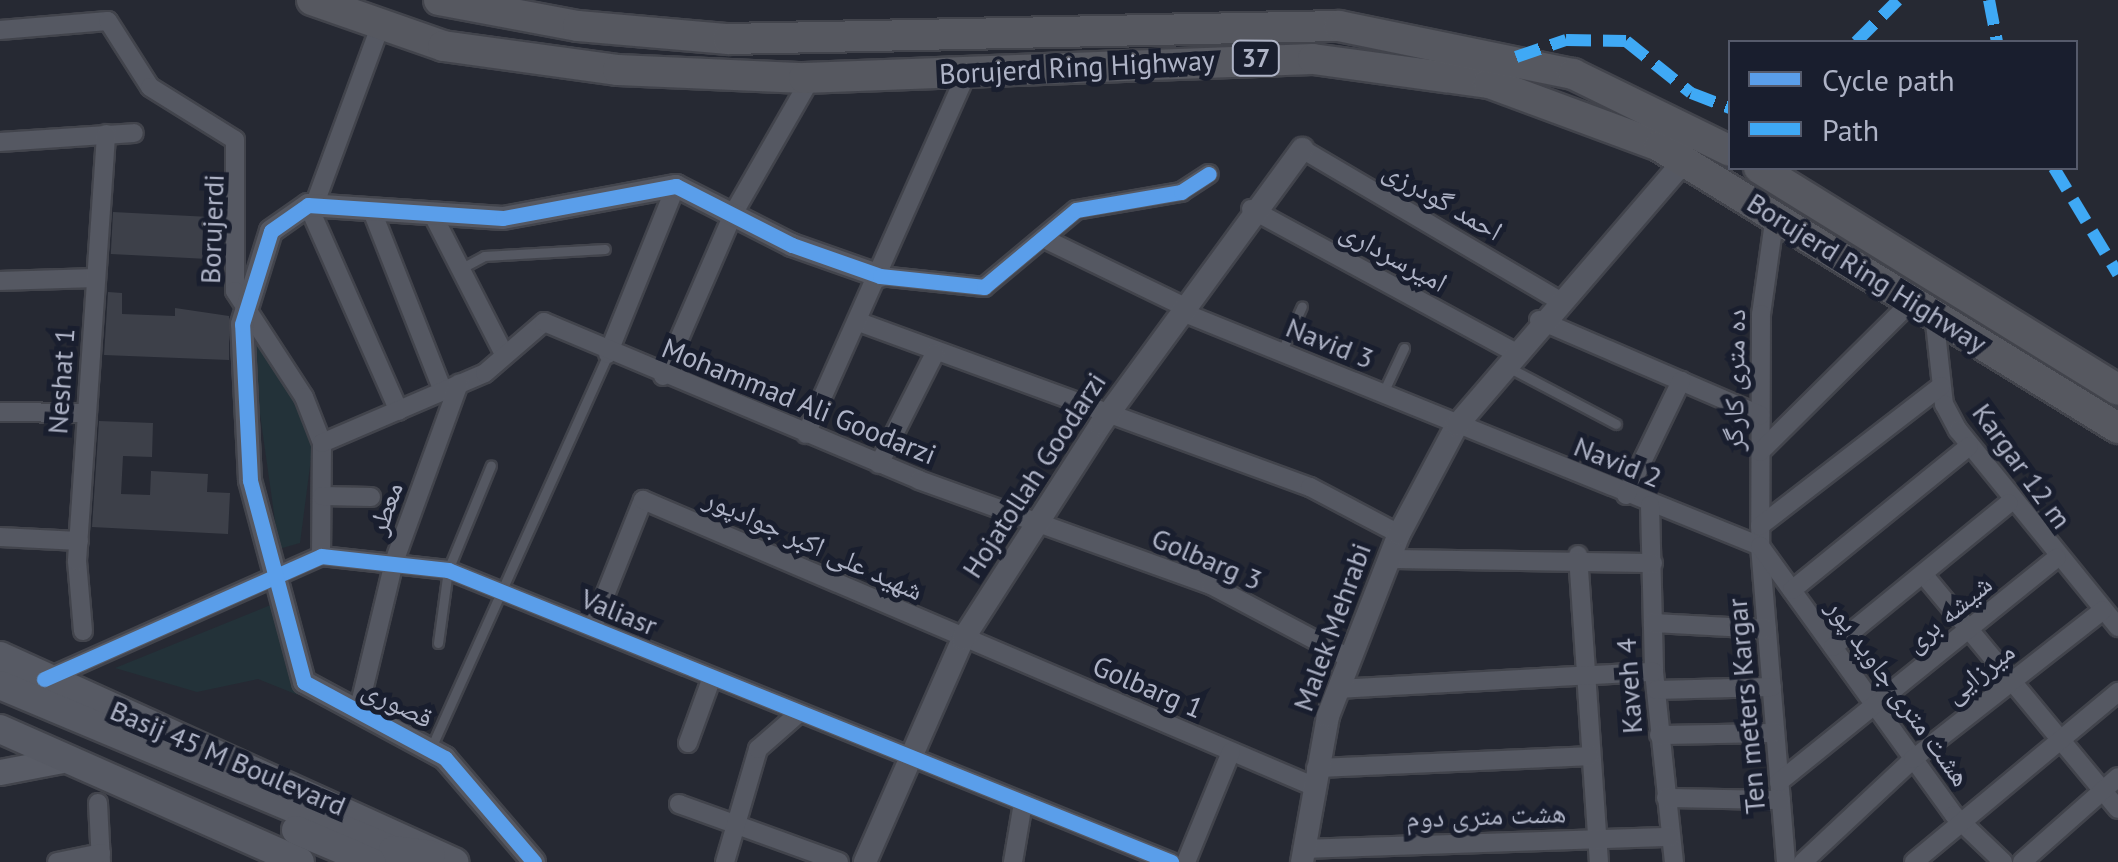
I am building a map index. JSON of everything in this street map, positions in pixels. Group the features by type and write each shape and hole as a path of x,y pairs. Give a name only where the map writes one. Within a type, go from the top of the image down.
{"highway":[{"name":"Borujerd Ring Highway","path":"312,0 380,27 550,65 811,78 1178,60 1372,63 1526,94 1684,160 2118,428"},
{"name":"Borujerd Ring Highway","path":"439,0 578,26 728,39 1339,26 1554,68 1728,150"},
{"name":"Borujerd Ring Highway","path":"1762,170 2118,390"}],"main road":[{"name":"Basij 45 M Boulevard","path":"0,656 449,859"},
{"path":"0,685 382,856"},
{"path":"0,704 382,856 449,859"},
{"path":"0,729 300,862"},
{"path":"0,772 68,759"}],"street":[{"name":"Borujerdi","path":"0,30 108,21 150,87 236,140 235,292 244,306"},
{"path":"380,27 311,206 398,411"},
{"path":"806,434 880,276 968,72"},
{"path":"663,376 733,214 811,78"},
{"path":"0,142 134,132"},
{"name":"Neshat 1","path":"84,631 78,541 106,134"},
{"name":"Hojatollah Goodarzi","path":"865,862 906,756 963,639 1108,415 1251,209 1302,149"},
{"name":"احمد گودرزی","path":"1302,149 1557,299"},
{"name":"Malek Mehrabi","path":"1302,856 1314,777 1337,689 1399,534 1456,425 1506,357 1684,160"},
{"path":"321,556 322,444 304,398 244,306 271,231 311,206 435,219 504,218 676,186 880,276 984,287 1048,241 1076,210 1180,192 1210,174"},
{"path":"608,354 676,186"},
{"name":"امیرسرداری","path":"1251,209 1506,357"},
{"path":"372,211 451,387"},
{"name":"ده متری کارگر","path":"1760,546 1761,314 1775,215"},
{"path":"322,444 451,387 504,354 457,271 435,219"},
{"name":"Navid 3","path":"1048,241 1184,310 1456,425"},
{"path":"0,280 96,278"},
{"name":"قصوری","path":"244,306 252,500 304,682 432,748 534,862"},
{"path":"1760,452 1924,307"},
{"name":"Kargar 12 m","path":"1924,307 1941,386 1969,446 2009,502 2113,618"},
{"path":"1539,320 1760,415"},
{"name":"Mohammad Ali Goodarzi","path":"504,354 544,322 608,354 879,464 1038,523"},
{"path":"859,322 935,353 1310,487 1399,534"},
{"path":"879,464 935,353"},
{"path":"1626,495 1681,381"},
{"path":"1760,526 1941,386"},
{"name":"معطر","path":"358,712 394,562 451,387"},
{"path":"0,412 87,413"},
{"name":"Navid 2","path":"1456,425 1760,546"},
{"path":"1792,590 1969,446"},
{"path":"322,496 371,497"},
{"name":"شهید علی اکبر جوادپور","path":"592,628 643,500 963,639"},
{"path":"1833,648 2009,502"},
{"name":"Kaveh 4","path":"1650,505 1655,681 1674,862"},
{"name":"Golbarg 3","path":"1038,523 1211,585 1349,658"},
{"path":"0,537 78,541"},
{"name":"هشت متری جاوید پور","path":"1760,546 1962,823 2003,862"},
{"name":"Ten meters Kargar","path":"1760,546 1786,862"},
{"path":"1388,559 1578,555 1653,563"},
{"path":"1578,555 1598,862"},
{"name":"Valiasr","path":"44,679 321,556 448,570 1171,862"},
{"name":"شیشه بری","path":"1780,791 2057,558"},
{"path":"1923,574 2118,809"},
{"name":"میرزایی","path":"1803,862 1914,758 2010,683 2113,618"},
{"path":"1653,622 1767,629"},
{"name":"Golbarg 1","path":"963,639 1231,752 1314,777"},
{"path":"1337,689 1586,675 1772,687"},
{"path":"688,743 712,677"},
{"path":"1914,862 2118,692"},
{"path":"725,862 734,820 758,748 799,712"},
{"path":"1660,734 1776,733"},
{"path":"1186,862 1231,752"},
{"path":"1314,777 1590,756"},
{"path":"2022,862 2118,777"},
{"path":"1666,798 1780,791"},
{"path":"57,862 101,858 98,802"},
{"path":"1012,862 1023,802"},
{"path":"679,804 734,820 839,862"},
{"name":"هشت متری دوم","path":"1302,856 1670,837"}],"lane":[{"path":"457,271 484,256 605,249"},
{"path":"1281,352 1302,306"},
{"path":"1382,394 1404,348"},
{"path":"432,748 608,354"},
{"path":"1506,357 1616,424"},
{"path":"438,643 448,570 491,465"}],"shaded area":[{"path":"258,338 308,419 312,451 300,543 279,549 250,343"},
{"path":"273,604 298,695 258,679 197,692 115,668"}],"building":[{"path":"113,212 215,217 213,259 111,254"},
{"path":"108,292 122,293 122,314 175,316 175,308 229,316 229,360 104,355"},
{"path":"99,421 153,423 152,457 123,456 121,494 150,495 151,471 208,474 207,492 230,493 228,534 92,527"}],"marked path":[{"path":"1858,40 1898,0"},
{"path":"1989,0 1997,40"},
{"path":"1516,57 1566,40 1626,41 1691,93 1728,107"},
{"path":"2055,170 2118,274"}],"cycle path":[{"path":"534,862 445,758 304,682 250,480 242,324 271,231 308,205 503,218 676,186 792,245 880,276 984,287 1076,210 1181,192 1209,174"},
{"path":"44,679 321,556 448,570 1171,862"}]}
